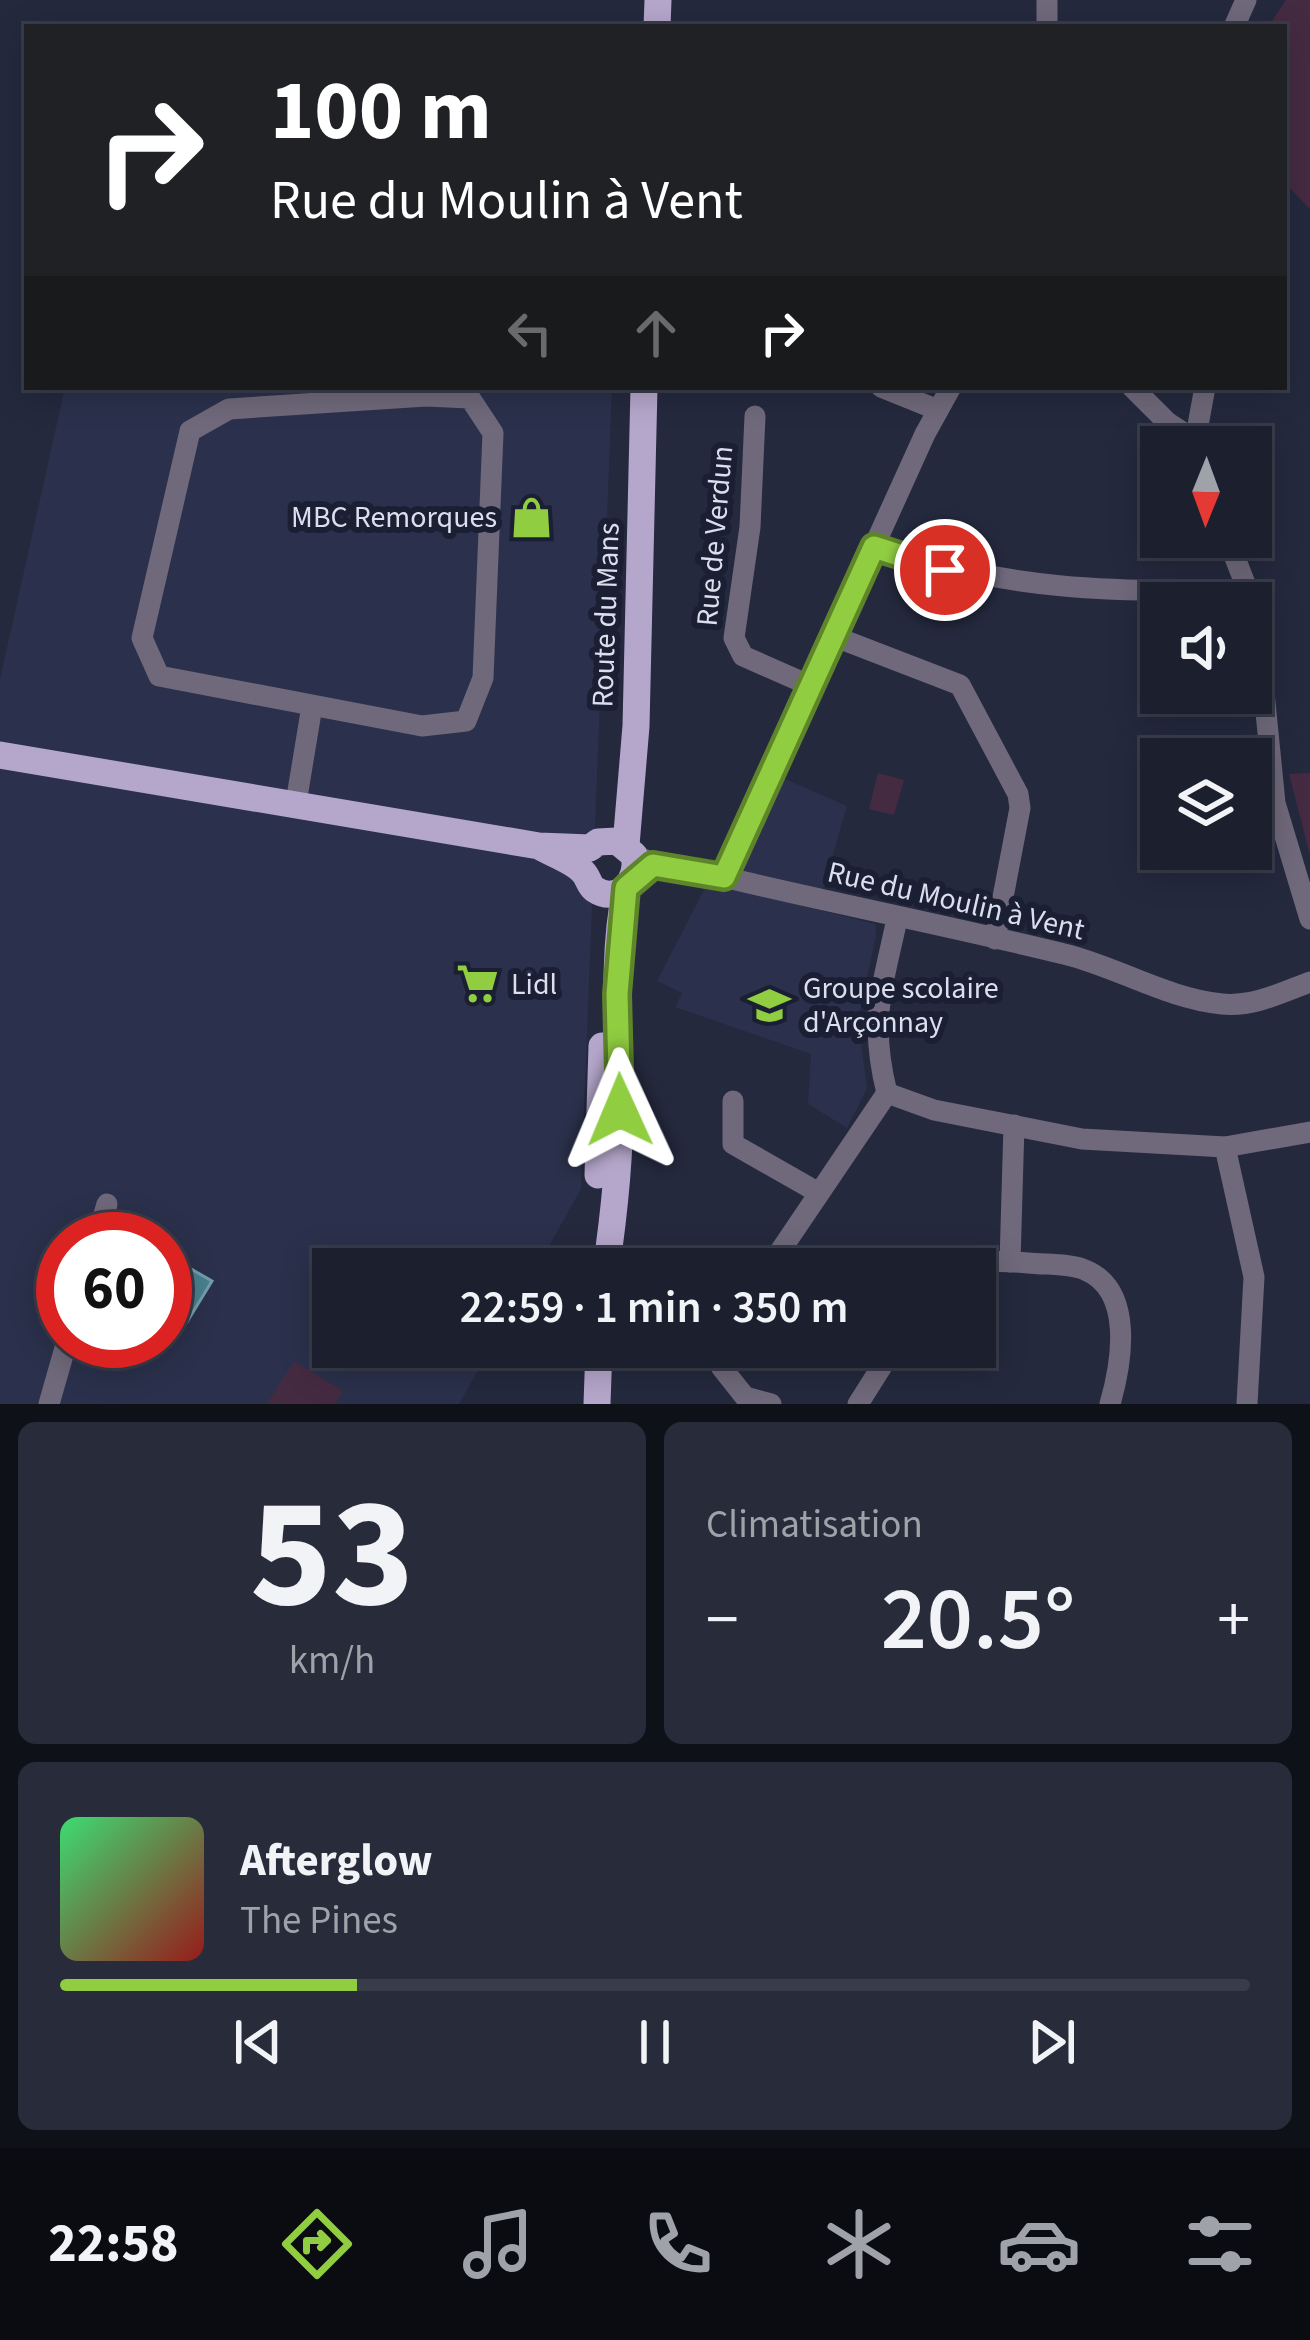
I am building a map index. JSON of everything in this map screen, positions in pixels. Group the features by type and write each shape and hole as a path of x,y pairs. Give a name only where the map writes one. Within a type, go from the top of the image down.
{"main road":[{"name":"Route du Mans","path":"617,865 621,587 634,390"},
{"name":"Route du Mans","path":"602,1248 598,1174 605,914 617,865 637,706 644,390"},
{"path":"0,755 539,846 617,865"},
{"path":"597,1404 598,1368"}],"street":[{"path":"888,390 938,410"},
{"path":"724,877 949,390"},
{"path":"1135,390 1172,426"},
{"path":"1197,426 1204,390"},
{"path":"426,396 470,398 493,433 483,678 466,721 422,727 312,706 159,676 142,638 190,431 229,409 426,396"},
{"name":"Rue de Verdun","path":"755,416 751,527 734,638 743,656 811,686"},
{"path":"874,547 945,570 1140,593"},
{"path":"833,636 960,685 970,703 1018,794 1020,808 995,939"},
{"path":"296,803 312,706"},
{"path":"1267,714 1278,814 1310,919"},
{"path":"1272,815 1278,814"},
{"name":"Rue du Moulin à Vent","path":"617,865 724,877 1071,955 1162,992 1197,1000 1228,1005 1258,1002 1310,982"},
{"path":"782,1248 886,1093 876,1050 876,1015 897,919"},
{"path":"886,1093 934,1110 1082,1138 1225,1147 1310,1132"},
{"path":"733,1101 733,1144 819,1193"},
{"path":"1010,1262 1014,1125"},
{"path":"1225,1147 1254,1277 1247,1404"},
{"path":"105,1212 107,1204"},
{"path":"996,1263 1081,1268 1104,1281 1119,1304 1117,1379 1110,1404"},
{"path":"49,1404 60,1368"},
{"path":"722,1368 745,1397 771,1404"},
{"path":"858,1404 881,1368"}],"shaded area":[{"path":"1286,0 1310,0 1310,209 1287,185 1287,24 1270,24"},
{"path":"64,390 612,390 581,1189 548,1248 312,1248 312,1368 479,1368 459,1404 0,1404 0,679"},
{"path":"878,773 904,780 894,815 869,809"},
{"path":"1310,773 1310,855 1289,774"},
{"path":"776,775 847,806 821,896 729,875"},
{"name":"Groupe scolaire d'Arçonnay","path":"708,882 875,924 858,1020 867,1088 847,1128 808,1104 811,1054 675,1007 682,993 657,981"},
{"path":"192,1270 212,1281 192,1314"},
{"path":"294,1361 343,1391 335,1404 267,1404"}],"place":[{"name":"MBC Remorques","path":"531,517"},
{"name":"Lidl","path":"477,984"},
{"name":"Groupe scolaire d'Arçonnay","path":"769,1005"}],"route":[{"path":"620,1110 617,994 626,888 653,865 724,877 874,547 945,570"}]}
